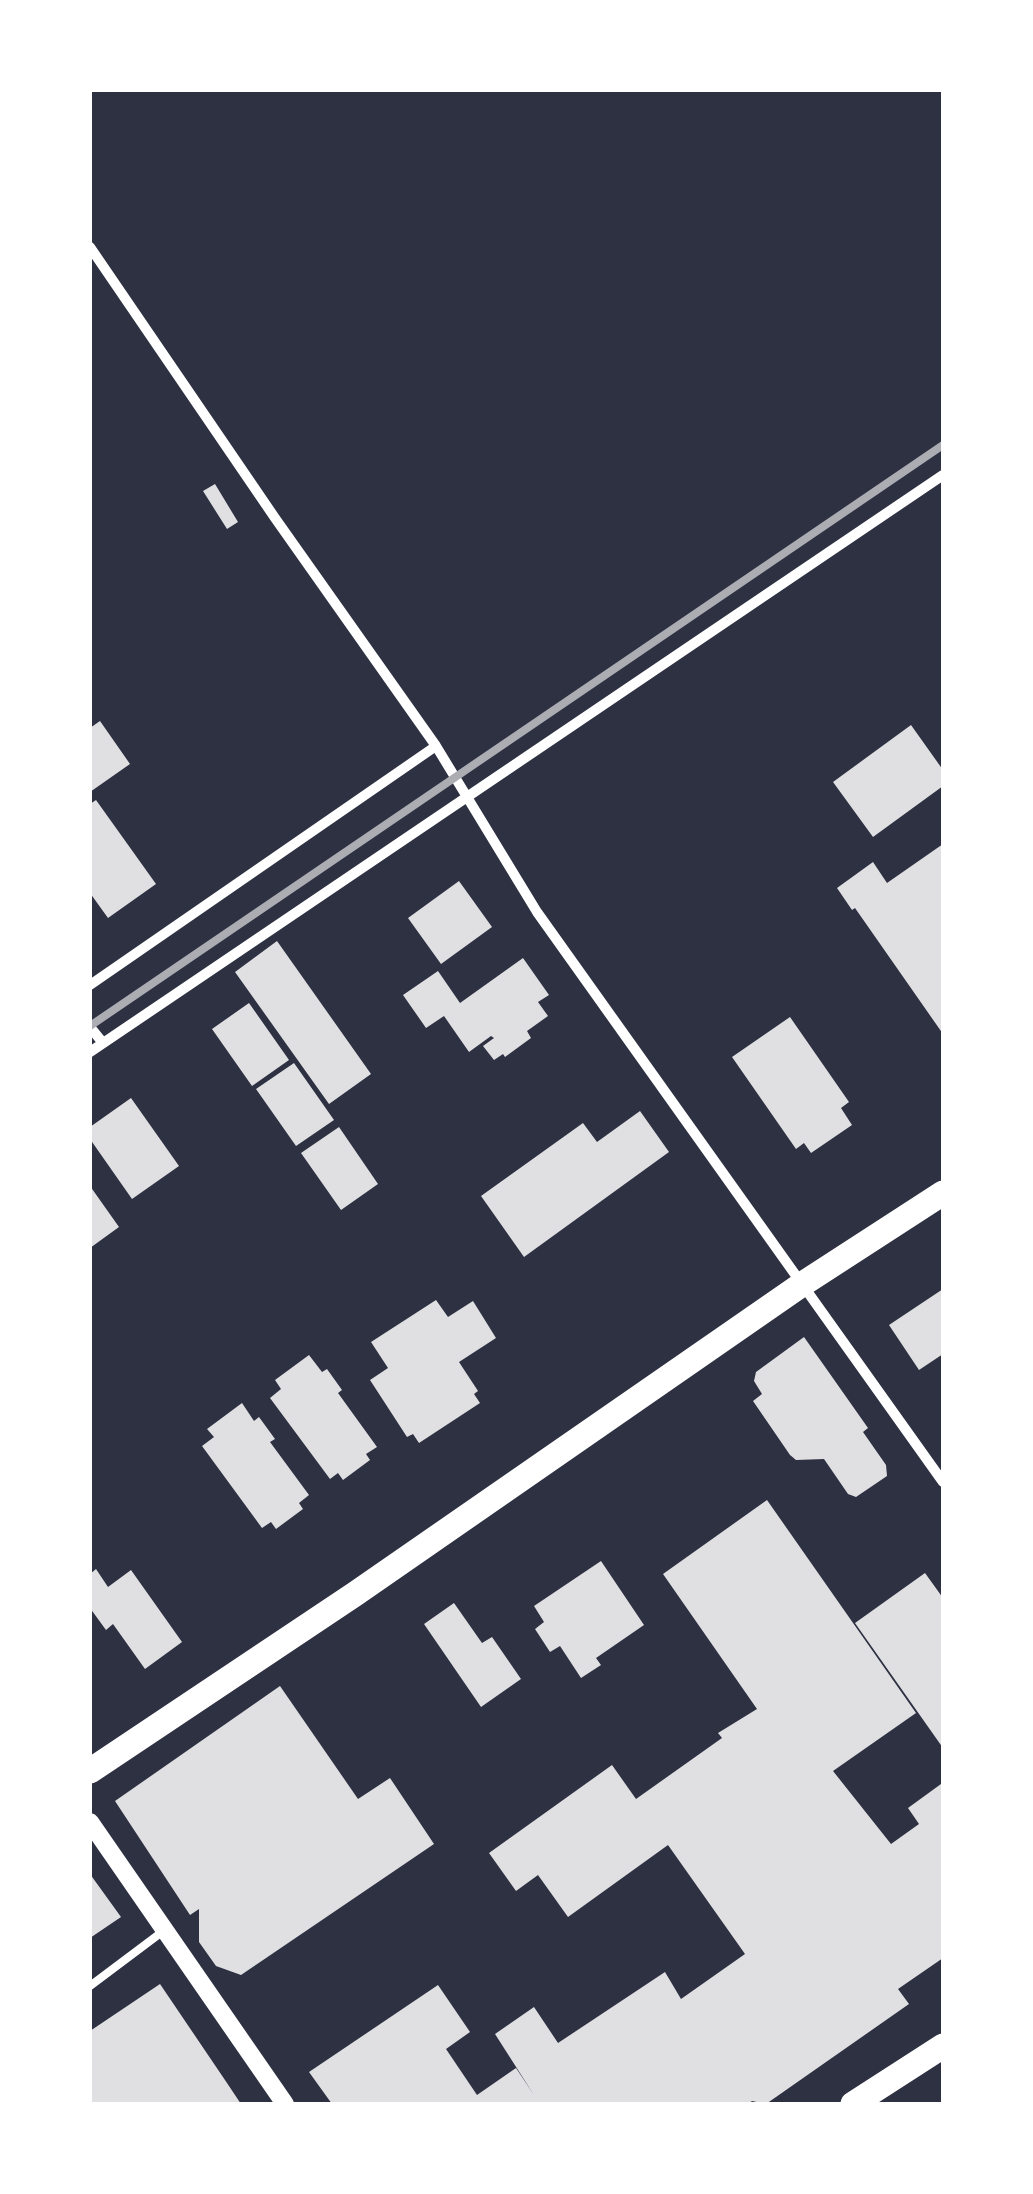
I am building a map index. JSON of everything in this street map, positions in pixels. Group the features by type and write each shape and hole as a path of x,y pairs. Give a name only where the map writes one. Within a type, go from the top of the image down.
{"main road":[{"path":"90,1771 355,1594 800,1286 943,1193"},
{"path":"853,2104 943,2046"}],"street":[{"path":"90,247 436,746 536,912 943,1482"},
{"path":"90,1052 943,475"},
{"path":"90,985 436,746"},
{"path":"90,1027 103,1043"},
{"path":"90,1822 285,2104"}],"lane":[{"path":"90,1986 165,1930"}],"building":[{"path":"215,484 238,522 227,529 203,491"},
{"path":"100,721 130,764 90,792 90,728"},
{"path":"911,725 943,770 943,786 873,837 833,782"},
{"path":"96,800 156,884 108,918 90,893 90,804"},
{"path":"943,844 943,1034 837,888 873,862 887,883"},
{"path":"459,881 492,927 441,964 408,918"},
{"path":"277,941 371,1074 329,1104 235,972"},
{"path":"523,958 549,995 538,1002 548,1016 527,1031 531,1038 505,1057 503,1054 494,1060 483,1046 494,1038 491,1036 469,1052 444,1016 426,1028 403,995 438,971 460,1003"},
{"path":"249,1003 289,1060 252,1086 212,1029"},
{"path":"790,1017 849,1102 841,1108 852,1125 811,1153 804,1143 796,1149 732,1057"},
{"path":"294,1063 334,1120 296,1146 256,1089"},
{"path":"131,1098 179,1166 132,1199 90,1139 90,1127"},
{"path":"640,1111 669,1152 524,1257 481,1196 583,1123 597,1142"},
{"path":"339,1127 378,1184 341,1210 301,1153"},
{"path":"90,1186 119,1227 90,1248"},
{"path":"943,1289 943,1354 919,1370 889,1325"},
{"path":"436,1300 448,1317 473,1301 496,1338 459,1362 478,1391 474,1394 480,1403 419,1443 413,1434 407,1437 370,1380 388,1368 371,1342"},
{"path":"804,1337 868,1428 863,1432 886,1465 887,1476 856,1497 848,1494 824,1459 796,1460 790,1455 753,1401 762,1394 754,1381 756,1372"},
{"path":"309,1355 322,1372 327,1369 342,1390 338,1393 377,1447 366,1454 370,1460 343,1480 338,1473 330,1479 270,1398 281,1389 275,1380"},
{"path":"242,1403 254,1421 259,1417 275,1439 270,1442 309,1495 299,1503 303,1509 276,1529 271,1522 262,1528 202,1446 214,1437 207,1429"},
{"path":"767,1500 916,1713 833,1771 891,1844 919,1824 908,1808 941,1784 943,1787 943,1958 898,1989 909,2004 766,2104 332,2104 309,2072 438,1985 470,2032 446,2049 477,2095 516,2068 534,2095 495,2034 534,2007 558,2043 665,1972 681,1999 745,1954 668,1845 568,1917 538,1875 516,1891 489,1853 612,1765 636,1799 722,1738 718,1733 757,1709 663,1574"},
{"path":"601,1561 644,1625 596,1658 601,1665 581,1678 560,1646 550,1652 535,1629 544,1622 534,1606"},
{"path":"96,1569 108,1587 131,1570 182,1642 145,1669 113,1624 106,1630 90,1608 90,1574"},
{"path":"925,1573 943,1598 943,1748 855,1623"},
{"path":"454,1603 482,1643 492,1637 521,1679 481,1707 424,1624"},
{"path":"280,1686 358,1799 390,1778 434,1844 241,1975 216,1966 199,1942 199,1909 190,1915 115,1801"},
{"path":"90,1874 121,1917 90,1938"},
{"path":"160,1984 241,2104 90,2104 90,2031"}],"railway":[{"path":"90,1026 943,445"}]}
